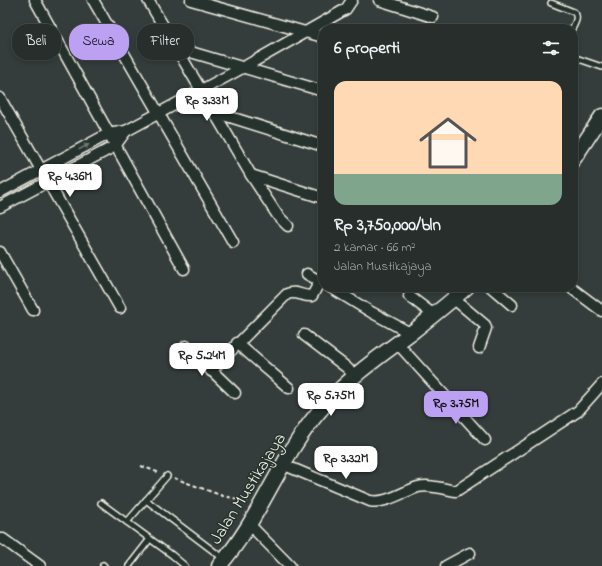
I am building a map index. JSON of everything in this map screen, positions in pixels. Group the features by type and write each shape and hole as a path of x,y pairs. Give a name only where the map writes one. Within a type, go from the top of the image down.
{"main road":[{"path":"578,152 602,116"},
{"name":"Jalan Mustikajaya","path":"222,563 249,524 282,464 323,406 354,376 462,292"}],"street":[{"path":"35,0 184,269"},
{"path":"93,0 233,242"},
{"path":"148,0 162,24"},
{"path":"191,0 318,35"},
{"path":"321,24 346,9 352,0"},
{"path":"379,0 433,17"},
{"path":"0,192 108,134 126,131 244,68 318,26"},
{"path":"194,53 318,90"},
{"path":"183,60 251,175 278,216 288,226"},
{"path":"0,98 120,308"},
{"path":"214,112 318,144"},
{"path":"0,208 115,146 126,131"},
{"path":"251,175 318,196"},
{"path":"0,252 33,310"},
{"path":"307,274 318,280"},
{"path":"211,371 287,294 294,292 306,296 312,296 318,288"},
{"path":"338,292 410,333"},
{"path":"497,292 512,305"},
{"path":"577,292 602,311"},
{"path":"409,296 434,315"},
{"path":"454,299 485,325 486,328 479,348"},
{"path":"304,335 346,367 354,376"},
{"path":"237,343 289,388"},
{"path":"397,343 485,440"},
{"path":"186,346 234,394"},
{"path":"282,464 341,490 374,502 379,502 420,487 430,487 456,492 578,411 602,384"},
{"path":"249,524 290,566"},
{"path":"0,539 3,539 40,566"},
{"path":"446,566 470,553"}],"lane":[{"path":"551,3 574,12 577,19 574,24"},
{"path":"578,59 602,67"},
{"path":"127,522 168,476"},
{"path":"146,500 222,563"},
{"path":"101,503 185,566"},
{"path":"129,566 150,539"}],"path":[{"path":"141,466 223,496 261,504"}]}
